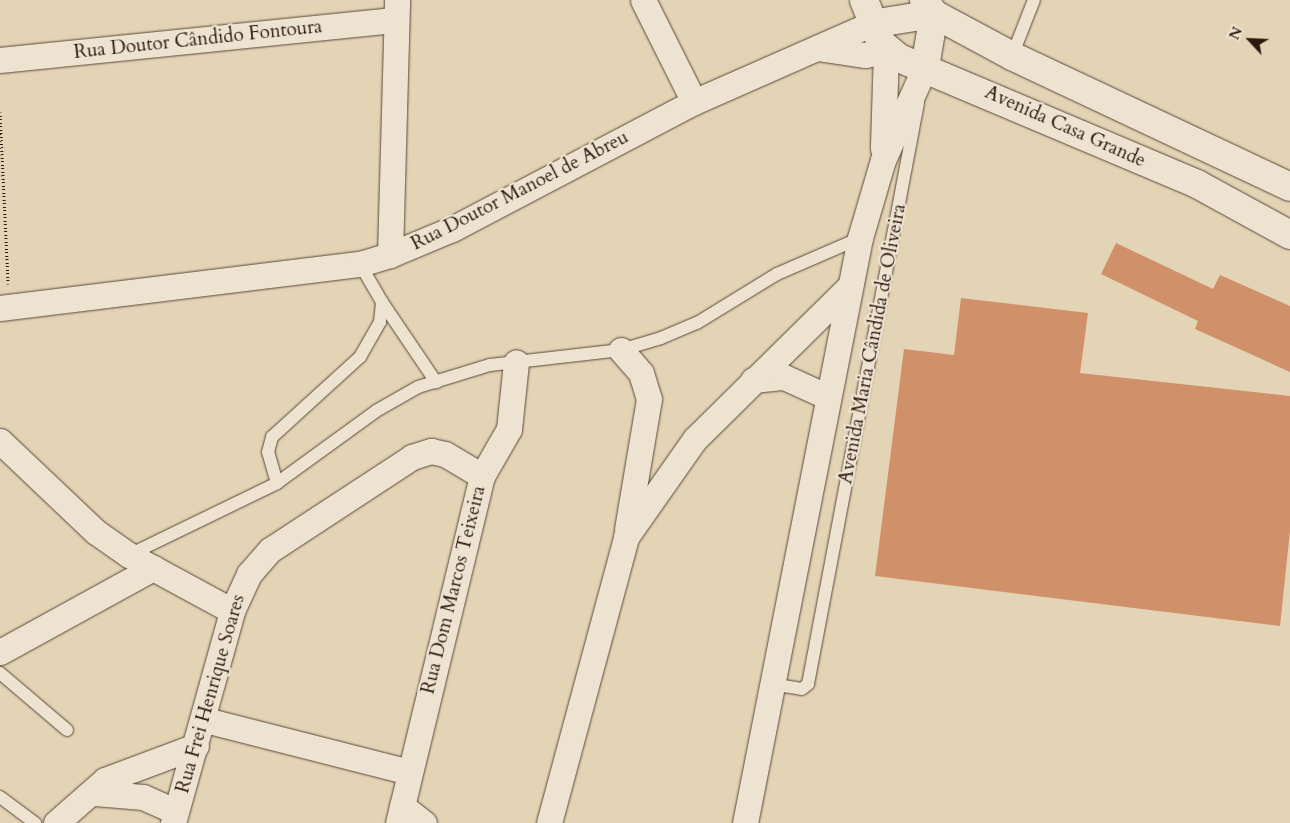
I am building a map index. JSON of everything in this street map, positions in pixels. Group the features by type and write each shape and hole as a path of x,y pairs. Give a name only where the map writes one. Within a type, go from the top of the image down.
{"main road":[{"name":"Avenida Casa Grande","path":"929,7 1012,56 1290,187"},
{"path":"886,50 868,12 929,7 925,67"},
{"name":"Avenida Casa Grande","path":"886,50 1197,184 1290,235"}],"street":[{"path":"643,0 694,102"},
{"path":"390,255 396,10"},
{"name":"Rua Doutor Cândido Fontoura","path":"0,60 396,10"},
{"name":"Rua Doutor Manoel de Abreu","path":"5,308 360,264 390,255 452,229 694,102 817,48 868,12"},
{"path":"817,48 866,55 886,50"},
{"name":"Avenida Maria Cândida de Oliveira","path":"883,160 886,50"},
{"name":"Avenida Maria Cândida de Oliveira","path":"745,823 826,396 860,238 883,160 925,67"},
{"path":"626,537 695,440 753,380 850,286"},
{"path":"548,823 626,537 649,399 641,373 621,350"},
{"name":"Rua Dom Marcos Teixeira","path":"400,815 408,772 482,476 510,429 516,362"},
{"path":"753,380 784,377 826,396"},
{"path":"0,441 96,532 129,555 232,611"},
{"name":"Rua Frei Henrique Soares","path":"175,818 205,720 232,611 249,574 270,550 412,457 431,451 445,454 482,476"},
{"path":"0,652 153,568"},
{"path":"205,720 408,772"},
{"path":"56,823 95,793 105,780 196,746"},
{"path":"95,793 143,797 175,818"},
{"path":"400,815 424,823"}],"lane":[{"path":"1012,56 1034,0"},
{"name":"Avenida Maria Cândida de Oliveira","path":"772,684 802,690 808,684 925,67"},
{"path":"129,555 277,482 376,411 436,382 516,362 621,350 697,323 777,274 860,238"},
{"path":"360,264 382,302 436,382"},
{"path":"277,482 268,452 272,437 360,357 373,339 382,302"},
{"path":"0,673 67,730"},
{"path":"0,797 35,823"}],"path":[{"path":"0,112 5,308"}],"building":[{"path":"1116,243 1213,289 1220,275 1290,306 1290,372 1195,329 1198,321 1101,274"},
{"path":"961,298 1088,313 1080,373 1290,396 1290,531 1280,626 875,576 904,349 954,355"}]}
